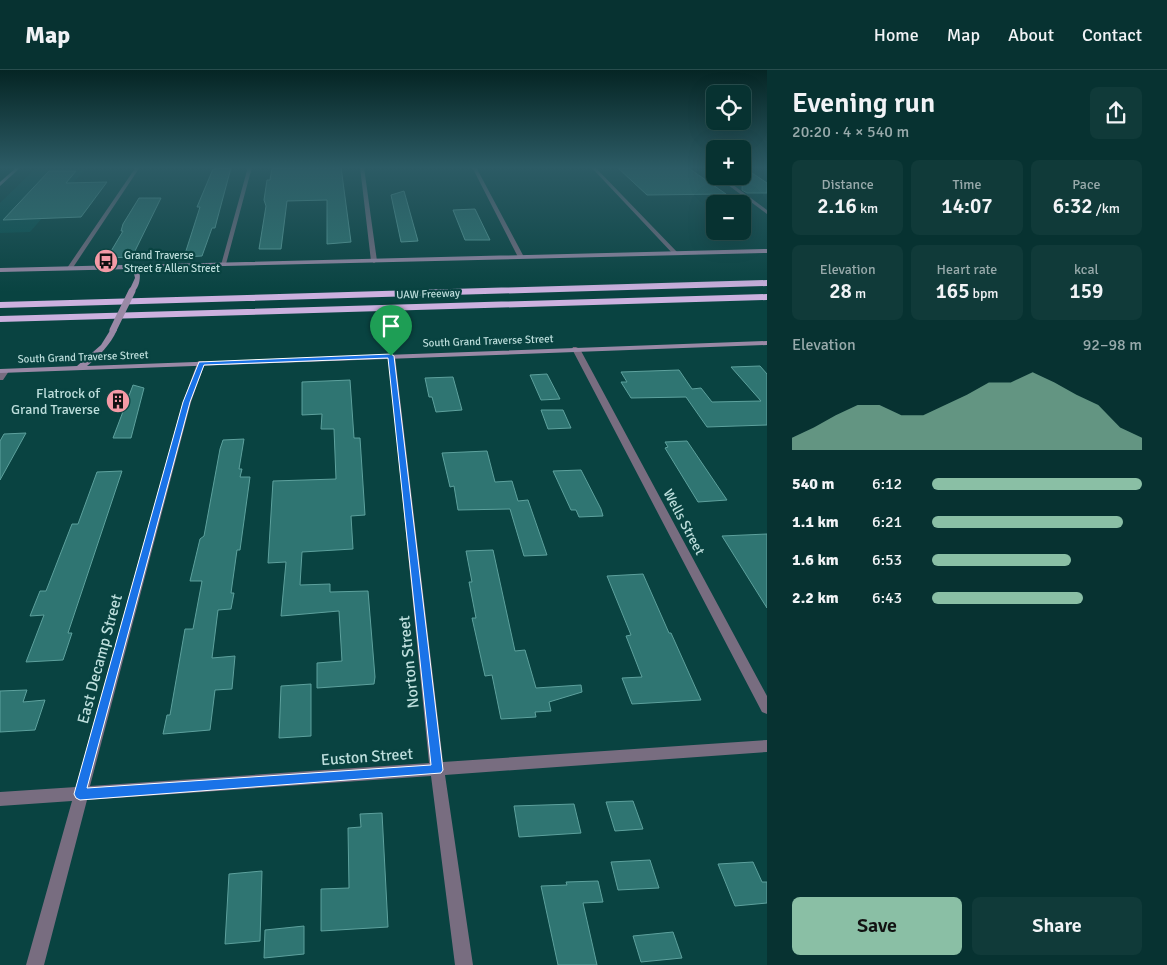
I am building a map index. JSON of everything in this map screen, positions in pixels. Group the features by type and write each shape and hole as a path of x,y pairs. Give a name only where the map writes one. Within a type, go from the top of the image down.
{"highway":[{"name":"UAW Freeway","path":"0,305 767,283"},
{"name":"UAW Freeway","path":"0,320 767,297"}],"main road":[{"path":"0,270 767,251"},
{"path":"80,368 100,352 108,342 138,278 136,266"},
{"name":"South Grand Traverse Street","path":"3,371 576,349 766,344"}],"street":[{"path":"70,268 110,209"},
{"path":"223,264 238,209"},
{"path":"367,209 374,261"},
{"path":"496,209 521,257"},
{"path":"633,209 676,254"},
{"name":"Wells Street","path":"576,349 767,708"},
{"name":"Norton Street","path":"391,356 437,770 464,965"},
{"name":"East Decamp Street","path":"35,965 187,402 201,363"},
{"path":"0,378 3,371"},
{"name":"Euston Street","path":"0,799 767,746"}],"shaded area":[{"path":"0,209 50,209 30,232 0,233"}],"building":[{"path":"14,209 87,209 81,217 3,220"},
{"path":"132,209 156,209 132,257 107,258 123,231 121,231"},
{"path":"199,209 220,209 215,228 212,228 202,256 184,257"},
{"path":"266,209 286,209 281,249 259,249"},
{"path":"327,209 347,209 351,242 327,244"},
{"path":"394,209 409,209 418,241 401,242"},
{"path":"475,209 490,240 465,240 453,210"},
{"path":"760,366 767,374 767,425 707,427 686,397 631,398 621,382 627,382 621,372 679,370 692,389 701,388 712,402 761,401 731,367"},
{"path":"547,374 560,399 541,400 530,375"},
{"path":"453,377 462,410 436,412 432,397 429,397 425,378"},
{"path":"350,380 354,438 360,438 365,515 351,516 353,549 302,552 300,585 330,584 330,592 368,591 375,677 374,684 317,688 317,663 342,661 339,611 281,616 286,562 268,563 273,481 336,479 334,429 321,429 322,414 302,415 302,382"},
{"path":"133,385 144,388 131,438 113,438"},
{"path":"541,410 563,410 571,428 548,429"},
{"path":"26,433 0,480 0,441 4,434"},
{"path":"244,439 239,469 242,469 240,477 250,477 240,550 237,550 231,593 234,593 231,609 218,610 212,658 235,656 232,689 215,690 210,730 163,734 167,715 170,715 185,629 193,629 202,581 190,581 200,539 204,536 220,449 223,440"},
{"path":"687,441 727,500 698,502 665,448 668,447 665,442"},
{"path":"487,451 495,482 512,481 518,501 528,500 547,555 524,556 510,509 458,510 454,486 450,487 442,453"},
{"path":"581,470 603,516 579,517 576,510 571,510 553,471"},
{"path":"122,471 68,633 72,633 63,660 26,662 44,615 30,616 40,591 46,591 72,524 78,524 97,472"},
{"path":"767,534 767,608 722,536"},
{"path":"493,550 515,651 525,650 536,688 581,685 582,692 549,702 551,711 535,712 536,717 501,719 492,675 485,676 472,618 476,618 469,582 472,582 466,551"},
{"path":"643,574 701,700 632,704 622,678 642,677 626,636 631,635 607,576"},
{"path":"311,684 311,736 279,738 281,686"},
{"path":"27,690 23,702 45,700 35,730 0,732 0,691"},
{"path":"633,801 643,829 615,831 606,802"},
{"path":"574,804 581,833 519,837 514,806"},
{"path":"382,813 388,927 321,931 321,889 349,888 348,828 361,827 360,814"},
{"path":"650,860 659,888 618,890 611,862"},
{"path":"753,862 762,882 767,882 767,903 735,906 718,864"},
{"path":"262,871 260,941 225,944 229,874"},
{"path":"598,881 603,902 583,903 597,965 558,965 541,886 567,885 566,882"},
{"path":"304,926 304,954 264,958 265,930"},
{"path":"673,932 682,958 641,962 633,936"}],"place":[{"name":"Grand Traverse Street & Allen Street","path":"106,261"},
{"name":"Flatrock of Grand Traverse","path":"118,401"}],"route":[{"path":"391,356 437,770 80,794 187,402 201,363 391,356"}]}
